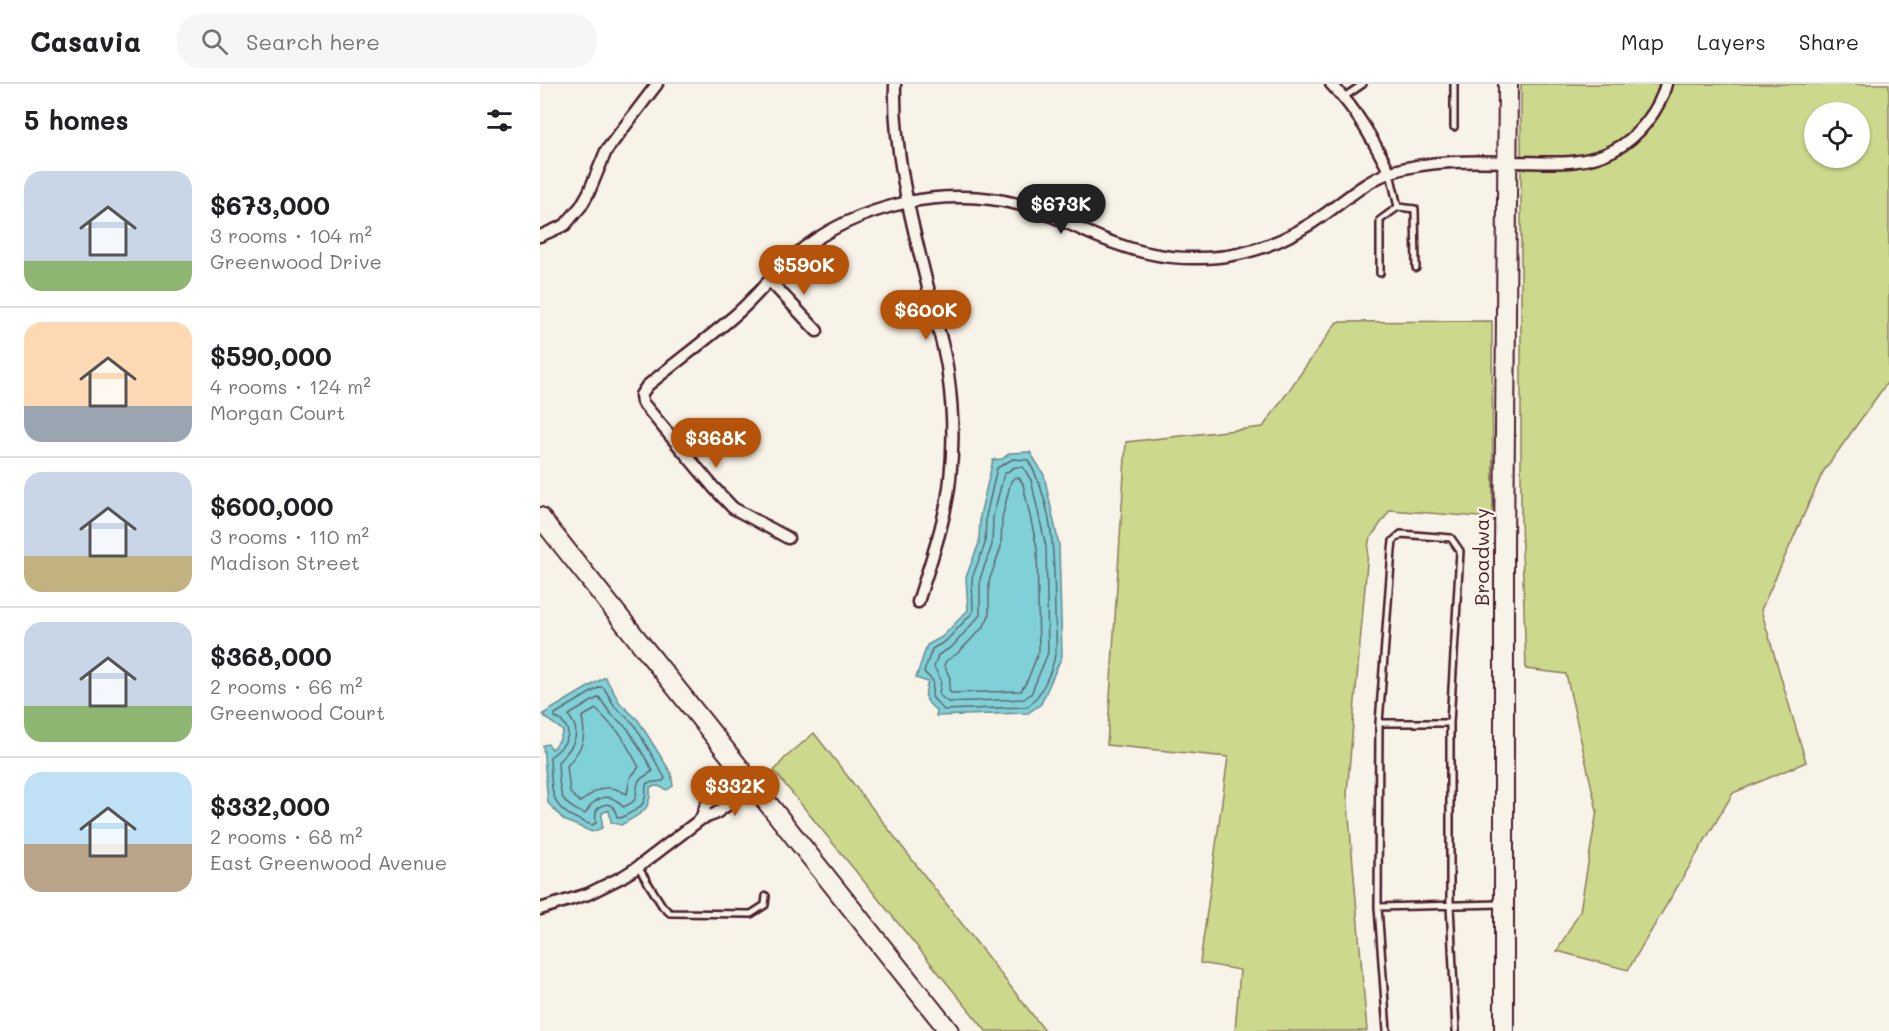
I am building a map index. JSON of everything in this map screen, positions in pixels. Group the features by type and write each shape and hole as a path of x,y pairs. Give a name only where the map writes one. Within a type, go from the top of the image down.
{"main road":[{"name":"Broadway","path":"1504,1031 1504,534 1508,84"},
{"path":"540,517 950,1031"}],"street":[{"path":"540,236 565,225 581,206 606,151 657,84"},
{"path":"896,84 895,109 900,162 948,372 953,444 950,481 937,540 918,602"},
{"path":"1332,84 1368,129 1390,172"},
{"path":"789,538 733,508 642,402 641,395 646,386 734,316 792,257 823,234 857,217 908,202 957,197 1017,204 1047,214 1112,243 1148,254 1202,258 1258,249 1308,227 1361,186 1390,172 1437,163 1562,163 1590,160 1617,149 1647,123 1663,96 1666,84"},
{"path":"770,281 817,331"},
{"path":"540,909 588,894 639,867 701,819 715,814 750,780"}],"lane":[{"path":"1344,97 1363,84"},
{"path":"1454,84 1454,127"},
{"path":"1390,172 1398,207"},
{"path":"1380,273 1380,220 1398,207 1415,209 1416,268"},
{"path":"1387,1031 1378,907 1379,723 1393,541 1401,534 1451,538 1460,551 1450,723 1450,905 1456,1031"},
{"path":"1379,723 1450,723"},
{"path":"639,867 669,913 751,914 765,905 766,896"},
{"path":"1378,907 1505,904"}],"green space":[{"path":"1521,84 1889,84 1889,380 1823,472 1761,610 1806,762 1733,793 1628,970 1557,951 1580,911 1597,811 1566,674 1526,669 1521,520"},
{"path":"1492,321 1493,518 1390,510 1369,540 1347,793 1367,1031 1235,1031 1240,970 1200,963 1228,757 1107,745 1126,442 1263,427 1337,322"},
{"path":"814,733 1045,1031 986,1031 774,771 784,759"}],"water":[{"path":"1030,452 1044,475 1059,545 1062,656 1041,704 1028,713 936,716 937,711 926,698 928,682 916,678 927,645 942,637 968,610 966,577 979,543 980,515 993,460 1002,459 1010,453"},
{"path":"605,677 620,703 638,720 671,773 673,786 667,790 658,786 650,787 647,807 621,825 611,822 609,810 602,813 602,828 592,832 564,820 548,803 543,745 548,744 552,749 559,741 563,731 543,714"}]}
